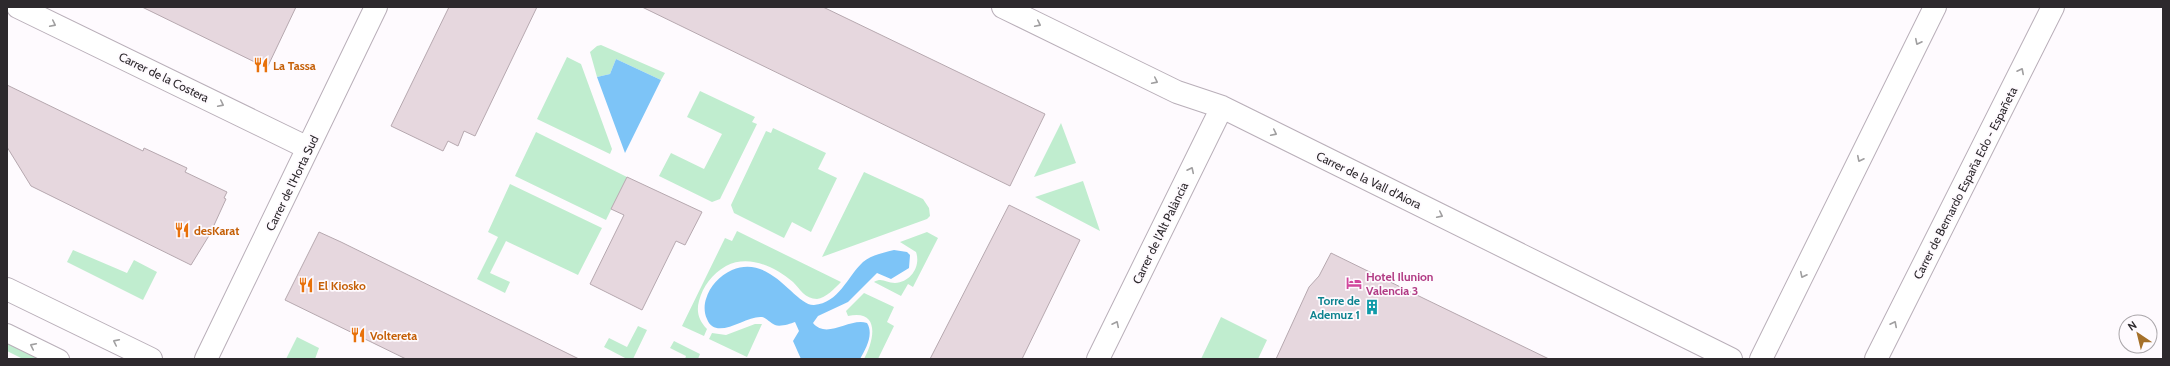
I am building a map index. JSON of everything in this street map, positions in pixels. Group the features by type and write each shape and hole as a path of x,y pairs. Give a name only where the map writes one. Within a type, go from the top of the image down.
{"street":[{"name":"Carrer de la Costera","path":"18,7 308,148"},
{"name":"Carrer de l'Horta Sud","path":"206,359 376,7"},
{"name":"Carrer de la Vall d'Aiora","path":"1003,7 1177,92 1222,107 1732,359"},
{"path":"1761,359 1935,7"},
{"name":"Carrer de Bernardo España Edo - Españeta","path":"1876,359 2053,7"},
{"name":"Carrer de l'Alt Palància","path":"1098,359 1222,107"},
{"path":"7,289 151,359"}],"lane":[{"path":"7,333 60,359"}],"green space":[{"path":"601,45 665,73 661,80 616,59 610,74 597,77 590,52 597,46"},
{"path":"567,57 581,64 612,149 610,154 537,119"},
{"path":"700,91 755,117 752,122 757,124 720,199 712,202 659,176 671,153 704,169 722,134 687,117"},
{"path":"1061,123 1076,163 1034,177"},
{"path":"773,128 826,153 818,169 837,178 811,232 792,222 784,238 734,213 731,205 766,131 771,133"},
{"path":"536,132 627,177 606,220 515,176"},
{"path":"864,172 923,199 929,208 930,216 927,219 822,257"},
{"path":"1083,181 1100,231 1035,197"},
{"path":"510,184 602,228 578,275 506,241 490,273 510,282 505,293 477,279 498,237 488,232"},
{"path":"737,231 841,282 824,297 813,299 806,295 793,282 770,267 753,262 744,261 735,263 721,269 712,277 701,296 698,305 698,313 700,320 707,329 704,336 682,326 725,238 732,241"},
{"path":"927,232 938,238 913,287 908,284 901,296 874,282 882,280 895,283 906,280 916,268 917,257 916,252 900,242"},
{"path":"73,250 127,273 134,260 157,272 143,300 67,262"},
{"path":"864,293 894,307 887,322 894,326 878,359 864,359 868,352 872,336 870,322 866,317 859,315 848,316 846,311"},
{"path":"1221,317 1267,340 1258,359 1201,359"},
{"path":"755,324 762,324 747,357 709,339 712,333 726,335"},
{"path":"638,326 647,330 633,359 627,359 604,347 609,338 627,347"},
{"path":"297,337 319,348 315,359 286,359"},
{"path":"674,341 700,354 698,359 685,359 686,356 670,348"},
{"path":"7,342 42,359 23,359 7,351"}],"water":[{"path":"616,59 661,80 625,153 597,77 610,74"},
{"path":"894,250 907,252 910,255 909,268 891,279 877,273 848,302 818,316 813,323 819,328 832,329 853,323 867,323 870,332 867,346 860,359 801,359 793,341 799,331 795,322 777,326 762,317 755,317 732,326 717,328 711,325 706,317 705,304 710,290 719,278 732,270 746,267 759,268 770,274 799,298 814,305 830,300 863,262 877,254"}],"building":[{"path":"142,7 296,7 267,68"},
{"path":"449,7 537,7 475,136 464,131 458,146 448,141 443,151 391,126"},
{"path":"642,7 823,7 1045,114 1010,186"},
{"path":"7,85 143,151 144,148 187,168 185,172 227,192 224,198 226,199 210,234 191,265 31,186 7,147"},
{"path":"627,177 702,212 685,245 676,241 642,310 590,284 624,215 611,209"},
{"path":"1009,205 1080,240 1022,359 930,359"},
{"path":"319,232 579,359 406,359 285,300"},
{"name":"Torre de Ademuz 1","path":"1331,253 1549,359 1276,359 1309,287 1319,276"}],"place":[{"name":"La Tassa","path":"261,65"},
{"name":"desKarat","path":"182,230"},
{"name":"Hotel Ilunion Valencia 3","path":"1354,283"},
{"name":"El Kiosko","path":"306,285"},
{"name":"Torre de Ademuz 1","path":"1372,307"},
{"name":"Voltereta","path":"358,335"}]}
